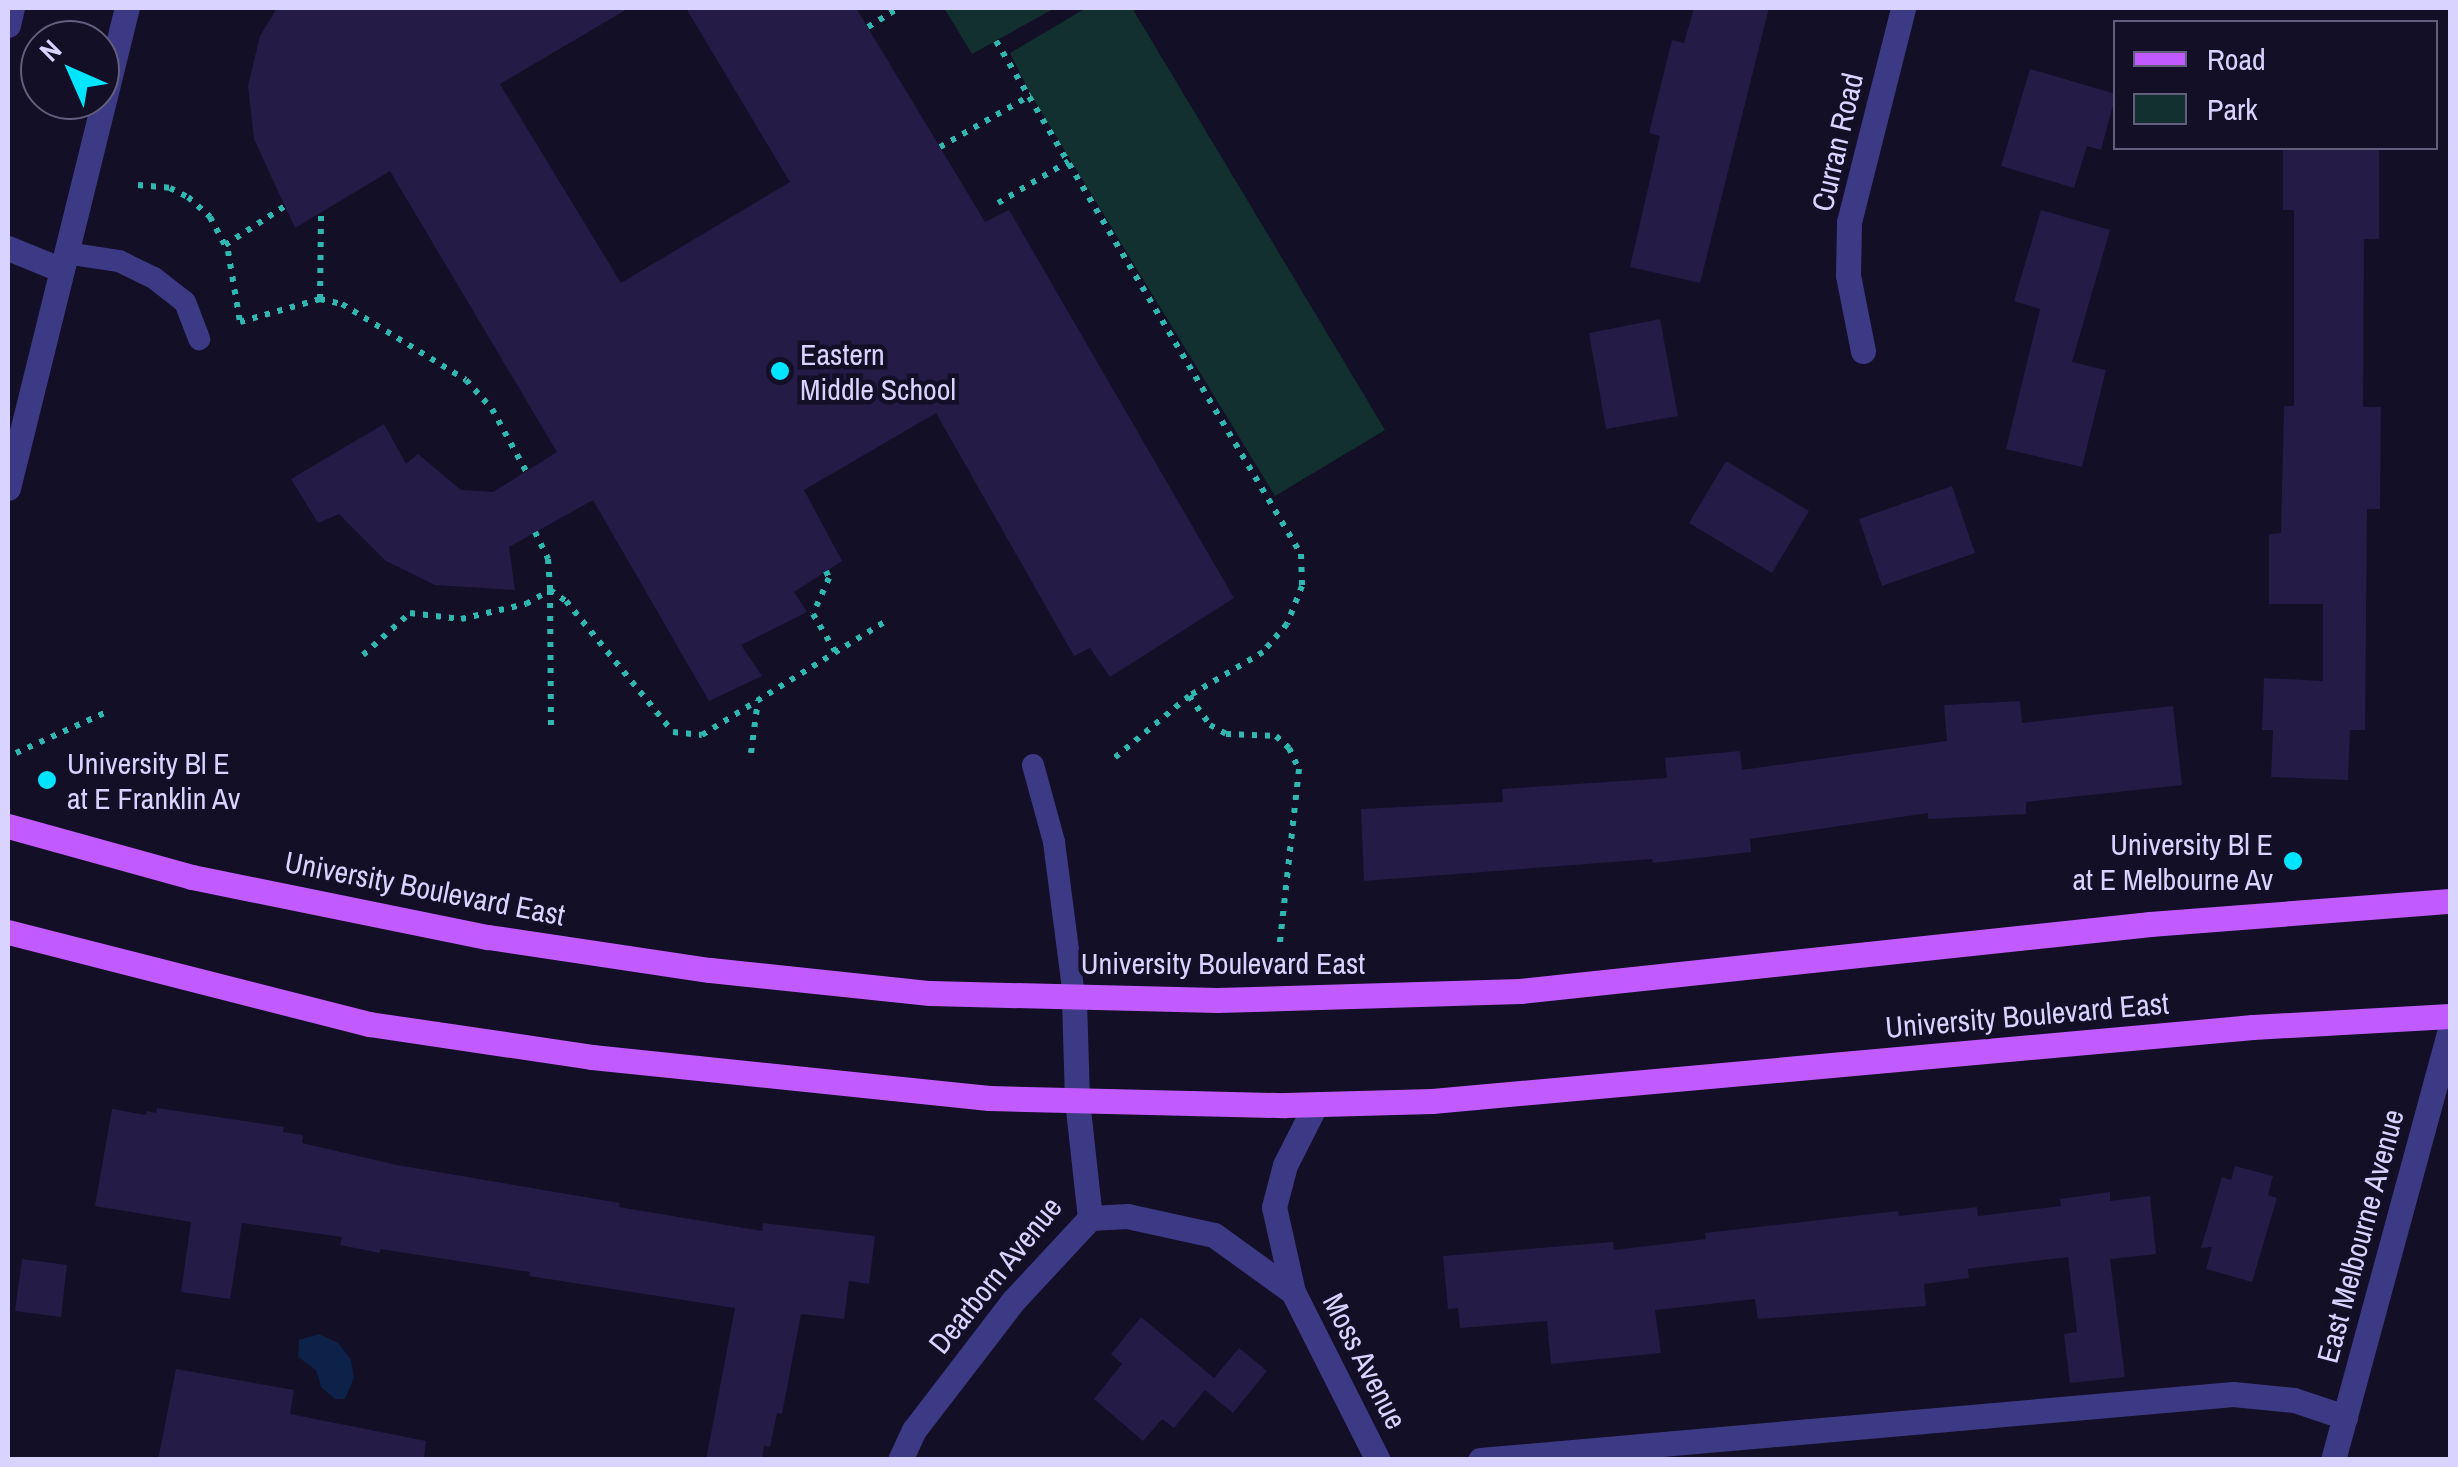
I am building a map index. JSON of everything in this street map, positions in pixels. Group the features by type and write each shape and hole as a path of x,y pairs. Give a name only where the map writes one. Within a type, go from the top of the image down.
{"main road":[{"name":"University Boulevard East","path":"8,826 192,876 488,937 710,970 912,991 1074,996 1218,1000 1520,992 2150,924 2450,900"},
{"name":"University Boulevard East","path":"8,932 369,1024 592,1057 989,1098 1316,1104 1432,1101 2234,1029 2450,1016"}],"street":[{"path":"8,24 12,8"},
{"path":"8,488 126,8"},
{"name":"Curran Road","path":"1863,351 1848,275 1849,222 1903,8"},
{"path":"8,248 64,262"},
{"name":"Dearborn Avenue","path":"900,1460 914,1430 1013,1300 1090,1218 1078,1100 1074,996"},
{"name":"East Melbourne Avenue","path":"2333,1460 2450,1029"},
{"name":"Moss Avenue","path":"1316,1104 1285,1166 1274,1207 1293,1292 1378,1460"},
{"name":"Moss Avenue","path":"1090,1218 1126,1216 1214,1235 1293,1292"},
{"path":"1480,1460 2233,1394 2294,1400 2345,1417"}],"lane":[{"path":"64,262 119,262 154,278 185,302 199,339"},
{"path":"1033,765 1054,842 1074,996"}],"path":[{"path":"868,27 899,8"},
{"path":"996,41 1301,554 1302,586 1287,624 1249,662 1189,696 1113,758"},
{"path":"940,146 1031,95"},
{"path":"998,203 1069,162"},
{"path":"138,185 170,188 188,196 210,217 225,245 240,322 320,299 370,320 466,380 492,409 526,471"},
{"path":"225,245 284,206"},
{"path":"320,299 321,212"},
{"path":"535,532 548,559 551,729"},
{"path":"826,571 829,578 814,614 836,651"},
{"path":"363,654 410,613 461,620 526,604 550,590"},
{"path":"550,590 566,601 673,732 702,735 886,621"},
{"path":"1189,696 1210,725 1226,734 1276,736 1289,748 1299,769 1279,949"},
{"path":"751,752 758,700"},
{"path":"16,752 107,712"}],"green space":[{"path":"944,8 1055,8 972,54"},
{"path":"1086,8 1132,8 1385,430 1275,496 1031,95 1010,53"}],"water":[{"path":"319,1334 338,1343 351,1360 354,1378 345,1399 335,1399 321,1387 316,1370 298,1357 299,1340"}],"building":[{"name":"Eastern Middle School","path":"277,8 629,8 500,84 621,283 790,182 686,8 856,8 985,222 1009,210 1234,598 1110,677 1090,648 1074,656 936,413 804,490 842,561 794,592 807,612 741,645 762,676 709,701 593,500 509,547 515,590 435,585 386,561 339,514 318,523 291,479 384,424 406,464 418,454 461,490 493,492 557,452 390,171 295,228 254,139 248,86 260,36"},
{"path":"1694,8 1769,8 1700,283 1630,267 1660,136 1649,133 1672,40 1684,43"},
{"path":"2030,69 2113,93 2101,150 2087,146 2074,188 2001,166"},
{"path":"2283,150 2379,150 2379,239 2364,239 2363,407 2381,407 2380,509 2367,509 2365,730 2350,730 2348,780 2271,777 2273,730 2262,730 2264,678 2323,681 2323,604 2269,604 2269,534 2281,533 2284,406 2294,406 2294,210 2283,210"},
{"path":"2041,210 2110,230 2072,362 2106,370 2082,467 2006,449 2040,309 2014,301"},
{"path":"1660,319 1678,416 1606,429 1589,333"},
{"path":"1726,461 1809,511 1772,573 1689,523"},
{"path":"1952,486 1975,553 1882,586 1859,519"},
{"path":"2020,701 2022,723 2173,706 2182,785 2026,802 2026,814 1928,819 1928,813 1750,839 1751,852 1653,863 1652,859 1364,881 1361,809 1503,802 1502,789 1667,778 1665,758 1740,751 1742,770 1947,741 1944,705"},
{"path":"157,1108 284,1127 283,1132 303,1135 302,1143 397,1165 620,1203 619,1207 762,1231 763,1223 875,1236 869,1284 849,1281 844,1319 801,1314 782,1414 777,1413 770,1447 764,1446 762,1460 706,1460 735,1308 529,1276 530,1272 380,1249 380,1253 340,1245 342,1237 242,1223 230,1299 181,1292 191,1222 95,1206 112,1109 146,1115 147,1111 156,1113"},
{"path":"2235,1166 2273,1176 2268,1195 2277,1198 2252,1282 2206,1269 2212,1247 2201,1248 2222,1177 2231,1180"},
{"path":"2110,1192 2110,1201 2150,1196 2156,1254 2110,1259 2125,1377 2070,1383 2064,1334 2077,1332 2068,1257 1968,1269 1969,1278 1924,1284 1926,1306 1758,1319 1755,1299 1655,1310 1661,1353 1551,1364 1547,1321 1460,1328 1458,1308 1448,1309 1443,1256 1613,1242 1614,1250 1706,1239 1705,1233 1898,1211 1899,1216 1977,1207 1978,1216 2061,1206 2060,1199"},
{"path":"22,1259 67,1265 61,1317 15,1311"},
{"path":"1141,1317 1214,1378 1239,1348 1267,1371 1233,1413 1205,1390 1174,1428 1162,1419 1143,1441 1094,1399 1122,1364 1111,1354"},
{"path":"176,1369 294,1390 290,1414 426,1441 424,1460 158,1460"}],"place":[{"name":"Eastern Middle School","path":"780,371"},
{"name":"University Bl E at E Franklin Av","path":"47,780"},
{"name":"University Bl E at E Melbourne Av","path":"2293,861"}]}
